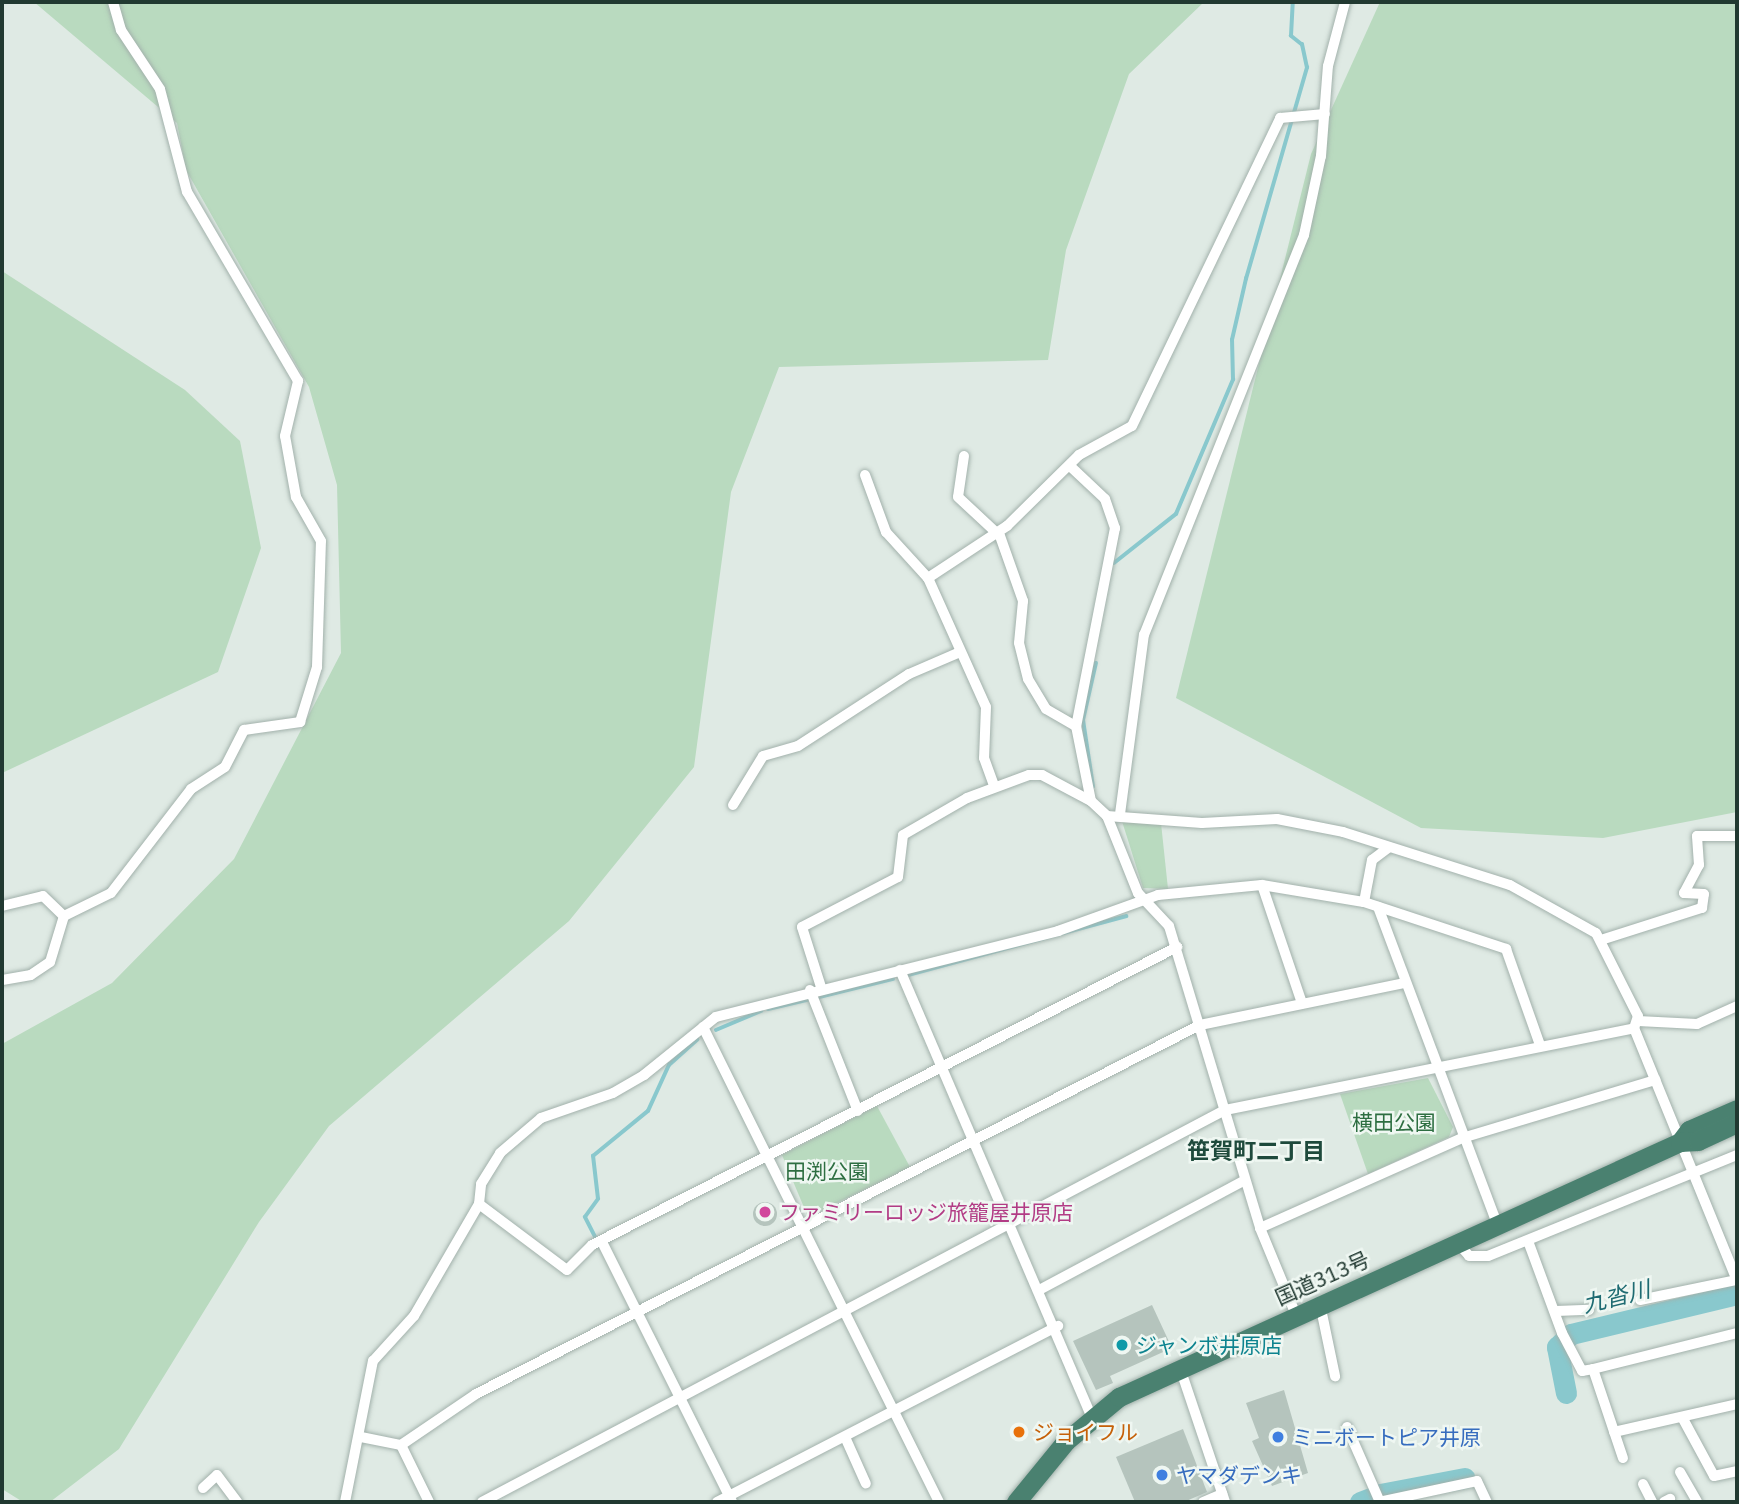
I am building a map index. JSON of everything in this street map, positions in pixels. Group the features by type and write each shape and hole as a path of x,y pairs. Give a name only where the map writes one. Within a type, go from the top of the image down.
{"highway":[{"name":"国道313号","path":"1680,1142 1689,1130 1737,1109"},
{"name":"国道313号","path":"1016,1502 1092,1417 1180,1368 1680,1142 1698,1141 1737,1123"}],"street":[{"path":"2,979 31,975 50,962 64,916 111,894 191,789 225,767 244,730 300,722 317,667 321,541 296,497 285,436 298,380 187,191 160,89 121,30 113,2"},
{"path":"1120,814 1144,635 1304,235 1345,2"},
{"path":"928,578 995,531 1070,466 1079,455 1116,440 1144,409 1159,358 1182,331 1261,150 1285,118 1325,114"},
{"path":"964,456 958,497 995,531 1009,554 1026,615 1019,643 1028,679 1046,709 1076,726"},
{"path":"1070,466 1105,499 1115,528 1076,726 1091,801"},
{"path":"865,474 886,532 928,578 986,707 984,758 994,785"},
{"path":"733,805 764,756 798,747 909,674 960,653"},
{"path":"858,1111 816,988 802,927 892,882 901,872 903,835 994,785 1036,774 1091,801 1107,816 1144,900 1158,908 1177,947 1259,1228 1296,1315"},
{"path":"1107,816 1120,814 1202,822 1277,819 1388,848 1520,889 1604,939 1680,1142 1733,1258 1737,1281 1640,1300"},
{"path":"1604,939 1702,908 1704,894 1684,893 1699,865 1697,836 1737,836"},
{"path":"1364,902 1373,860 1388,848"},
{"path":"1262,885 1302,1003"},
{"path":"345,1502 361,1437 362,1399 373,1361 414,1316 479,1204 489,1168 527,1126 613,1093 703,1027 729,1012 816,988 1058,931 1144,900 1262,885 1364,902 1506,949 1540,1045"},
{"path":"2,906 43,896 64,916"},
{"path":"1378,906 1462,1138 1497,1224"},
{"path":"479,1204 567,1270 602,1242 767,1156 944,1069 1177,947"},
{"path":"900,970 1058,1326 1092,1417"},
{"path":"361,1437 401,1445 476,1395 1200,1026 1404,983"},
{"path":"482,1502 1225,1110 1636,1025 1697,1024 1737,1006"},
{"path":"703,1027 848,1309 939,1502"},
{"path":"1259,1228 1462,1138 1655,1080"},
{"path":"1457,1242 1465,1253 1483,1257 1697,1175 1737,1155"},
{"path":"1041,1289 1245,1180"},
{"path":"1528,1241 1582,1371 1737,1333"},
{"path":"602,1242 730,1499"},
{"path":"1320,1304 1335,1376"},
{"path":"1556,1311 1589,1310"},
{"path":"717,1502 730,1499 1058,1326"},
{"path":"1180,1368 1224,1498 1203,1502"},
{"path":"1593,1369 1623,1458"},
{"path":"1614,1432 1737,1404"},
{"path":"1682,1417 1714,1476 1737,1471"},
{"path":"1347,1427 1379,1502 1399,1500 1477,1481 1487,1502"},
{"path":"845,1437 866,1485"},
{"path":"401,1445 429,1502"},
{"path":"1680,1472 1697,1502"},
{"path":"203,1488 217,1475 237,1502"},
{"path":"1643,1484 1652,1502"}],"green space":[{"path":"34,2 1204,2 1129,74 1066,250 1048,360 779,367 731,492 694,767 569,921 329,1126 259,1222 119,1449 50,1502 23,1502 2,1489 2,1044 112,983 234,859 341,653 337,485 309,387 186,170 177,123"},
{"path":"1380,2 1737,2 1737,812 1603,838 1421,828 1176,698 1311,154"},
{"path":"2,271 185,390 240,441 261,548 218,672 2,773"},
{"path":"1121,818 1161,823 1168,889 1143,888"},
{"name":"横田公園","path":"1428,1078 1453,1127 1449,1137 1368,1174 1340,1094"},
{"name":"田渕公園","path":"877,1106 910,1167 808,1217 782,1155"}],"building":[{"name":"ファミリーロッジ旅籠屋井原店","path":"765,1202 773,1206 777,1214 773,1222 765,1226 757,1222 753,1214 757,1206"},
{"name":"ジャンボ井原店","path":"1152,1305 1172,1348 1110,1376 1113,1383 1096,1390 1073,1341"},
{"name":"ミニボートピア井原","path":"1284,1390 1308,1473 1272,1486 1252,1441 1259,1438 1246,1403"},
{"name":"ヤマダデンキ","path":"1183,1429 1207,1492 1184,1502 1135,1502 1116,1457"}],"waterway":[{"path":"1114,563 1176,514 1233,380 1232,340 1246,279 1307,68 1302,45 1291,36 1293,2"},
{"path":"1093,787 1083,720 1096,663"},
{"path":"908,975 1126,916"},
{"path":"819,997 893,979"},
{"path":"768,1009 807,1000"},
{"path":"716,1030 761,1011"},
{"path":"595,1237 585,1217 598,1199 593,1156 648,1111 669,1065 697,1040"},
{"name":"九沓川","path":"1566,1393 1557,1347 1571,1334 1737,1294"},
{"name":"九沓川","path":"1380,1494 1465,1478"},
{"name":"九沓川","path":"1360,1502 1373,1497"}],"place":[{"name":"ファミリーロッジ旅籠屋井原店","path":"765,1212"},
{"name":"ジャンボ井原店","path":"1122,1345"},
{"name":"ジョイフル","path":"1019,1432"},
{"name":"ミニボートピア井原","path":"1278,1437"},
{"name":"ヤマダデンキ","path":"1162,1475"}],"district":[{"name":"笹賀町二丁目","path":"1256,1150"}]}
